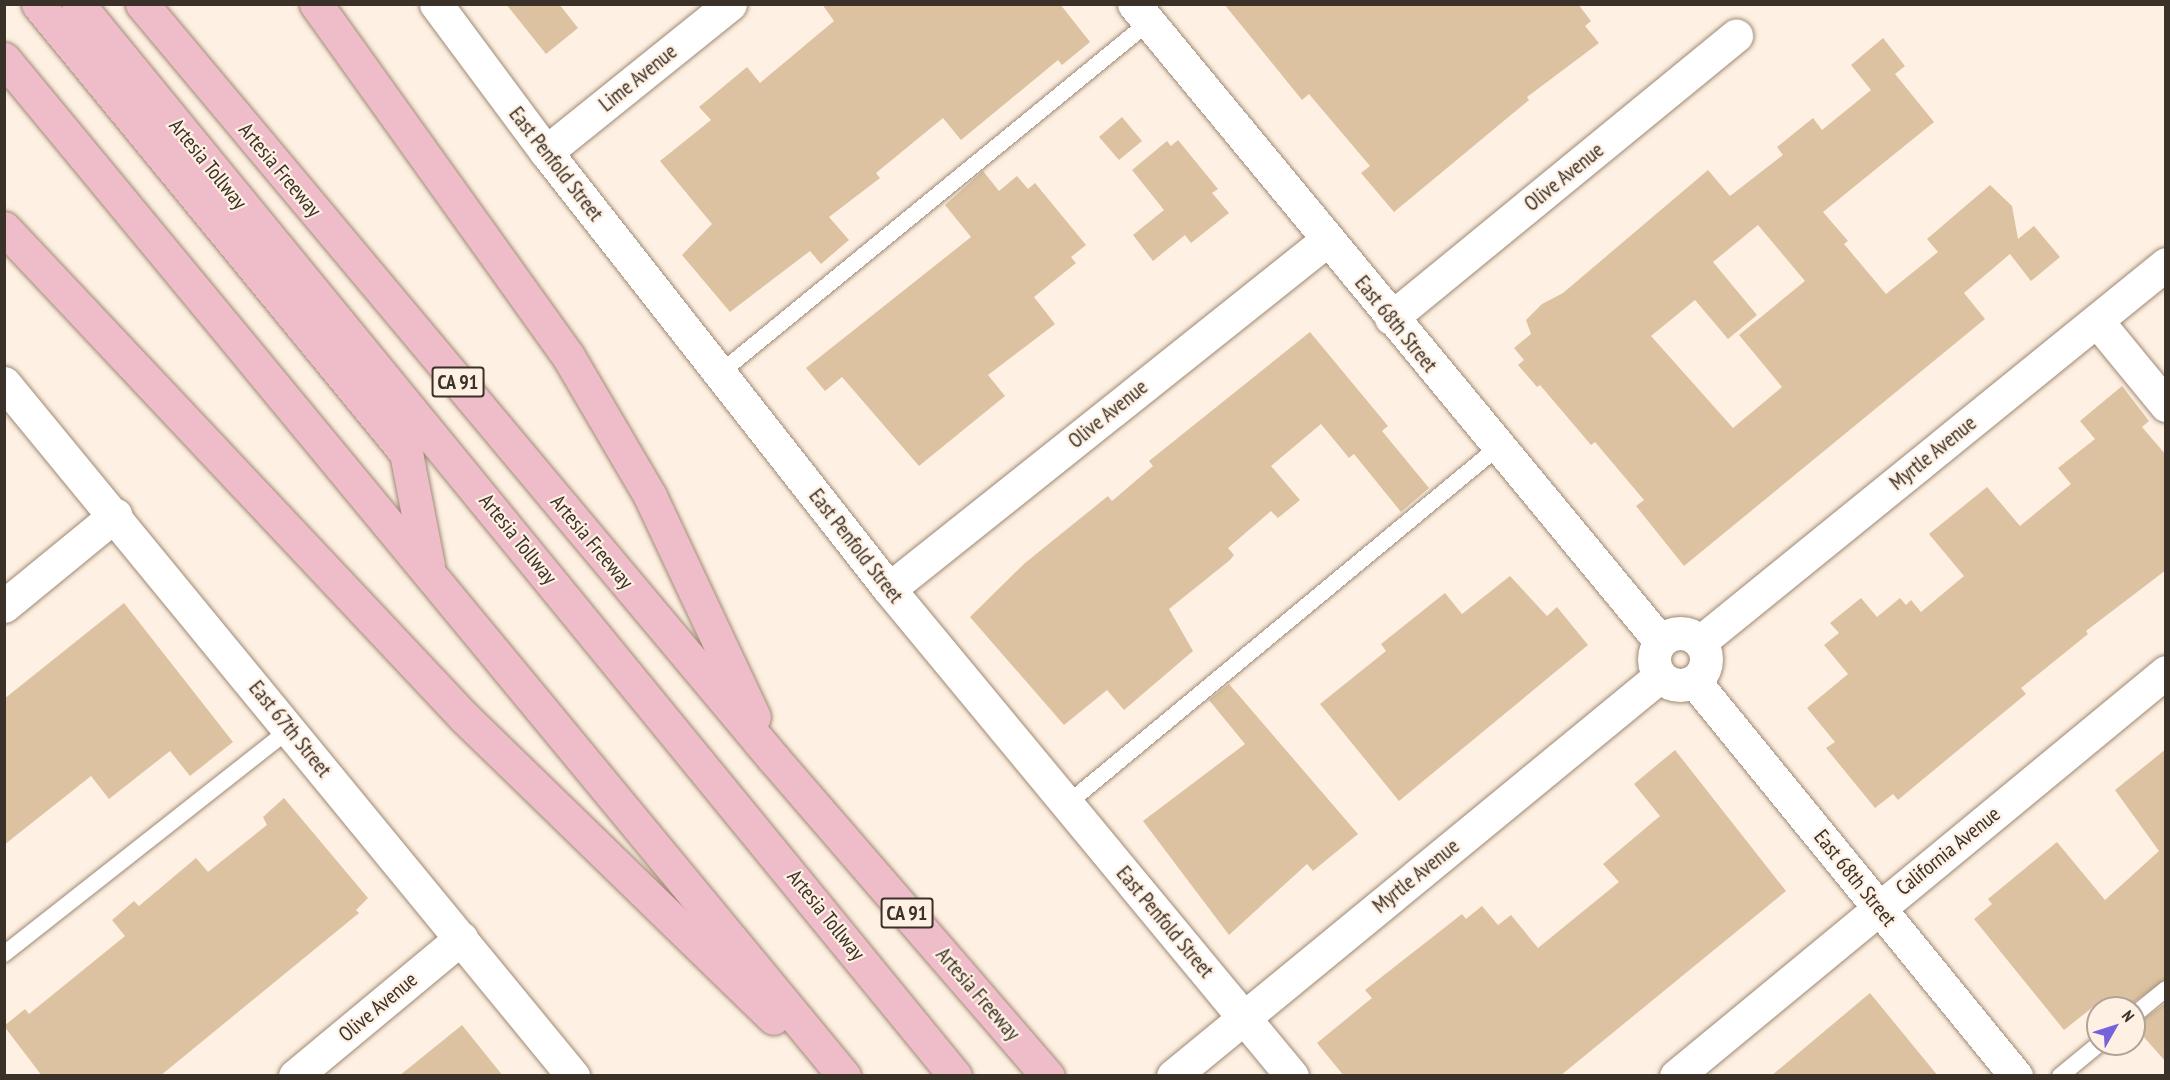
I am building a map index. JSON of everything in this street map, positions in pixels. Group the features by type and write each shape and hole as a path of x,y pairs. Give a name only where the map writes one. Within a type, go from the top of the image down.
{"highway":[{"name":"Artesia Tollway","path":"38,4 405,453 429,570"},
{"name":"Artesia Tollway","path":"78,4 955,1076"},
{"name":"Artesia Freeway","path":"142,4 774,759 1044,1071"},
{"path":"316,4 568,356 650,496 774,759"},
{"path":"4,58 429,570 844,1076"},
{"path":"4,228 465,718 832,1076"}],"street":[{"name":"East Penfold Street","path":"436,4 546,152 889,589 1292,1076"},
{"name":"Lime Avenue","path":"546,152 730,4"},
{"name":"East 68th Street","path":"1142,13 1497,448 1660,641"},
{"name":"Olive Avenue","path":"1391,318 1736,36"},
{"name":"Olive Avenue","path":"889,589 1327,240"},
{"name":"Myrtle Avenue","path":"1700,642 2166,264"},
{"path":"2097,321 2166,405"},
{"name":"East 67th Street","path":"4,383 115,515 573,1076"},
{"path":"4,606 115,515"},
{"path":"1685,633 1700,642 1706,659 1694,681 1680,685 1660,676 1653,654 1660,641 1685,633"},
{"name":"California Avenue","path":"1676,1076 2166,672"},
{"name":"Myrtle Avenue","path":"1173,1076 1660,676"},
{"name":"East 68th Street","path":"1694,681 2016,1076"},
{"name":"Olive Avenue","path":"295,1076 461,938"}],"lane":[{"path":"720,373 1142,13"},
{"path":"1067,804 1497,448"},
{"path":"4,954 290,729"},
{"path":"2146,1005 2166,989"},
{"path":"2061,1076 2086,1055"}],"building":[{"path":"506,4 559,4 578,28 546,54"},
{"path":"822,4 1060,4 1090,42 1062,65 1058,60 961,140 943,118 876,173 880,178 829,217 849,240 821,264 810,251 730,312 682,255 712,224 660,161 711,120 699,107 747,67 760,83 834,21"},
{"path":"1224,4 1578,4 1591,21 1585,26 1599,43 1527,97 1529,100 1394,212 1361,173 1370,166 1309,94 1302,100"},
{"path":"1883,38 1905,66 1895,74 1934,122 1823,212 1848,241 1844,244 1886,294 1938,252 1927,239 1990,185 2012,206 2018,239 2034,226 2060,257 2031,281 2010,254 1964,293 1985,319 1684,566 1636,506 1644,500 1595,442 1591,445 1540,385 1537,387 1518,365 1524,360 1514,348 1531,334 1526,320 1542,304 1563,293 1708,170 1730,196 1783,155 1777,147 1813,118 1822,130 1871,90 1851,65","holes":["1758,225 1805,281 1739,335 1782,387 1733,428 1651,336 1695,300 1728,339 1757,315 1713,262"]},
{"path":"1122,117 1142,141 1119,160 1099,137"},
{"path":"1178,140 1218,189 1212,193 1229,213 1191,243 1185,235 1153,261 1133,235 1164,210 1132,170 1167,141 1171,146"},
{"path":"983,171 999,191 1017,176 1028,189 1035,183 1086,245 1071,257 1076,263 1034,297 1055,324 988,375 1005,396 919,466 842,377 825,391 806,368 971,237 945,205"},
{"path":"1310,332 1388,426 1382,431 1429,488 1401,512 1354,454 1349,458 1321,424 1271,466 1300,500 1278,518 1271,511 1228,548 1234,555 1230,560 1169,609 1193,651 1124,710 1107,690 1064,725 970,617 1025,563 1108,496 1112,501 1153,466 1149,461"},
{"path":"2122,386 2149,421 2142,427 2166,455 2166,570 2086,631 2088,634 2021,688 2026,694 1898,800 1893,794 1875,808 1826,748 1835,742 1807,708 1848,674 1824,645 1839,633 1830,623 1861,598 1877,617 1900,598 1906,605 1911,600 1921,612 1964,576 1929,534 1987,487 2020,526 2071,484 2058,468 2095,439 2080,421"},
{"path":"1510,576 1547,616 1557,607 1588,645 1399,801 1320,704 1386,651 1381,644 1445,593 1462,614"},
{"path":"124,603 233,742 190,776 170,751 109,799 91,776 4,845 4,699"},
{"path":"1229,684 1358,834 1313,871 1307,864 1229,935 1143,821 1245,744 1209,700"},
{"path":"2166,749 2166,979 2143,996 2086,996 2086,1013 2064,1030 1974,919 1992,904 1988,899 2057,842 2105,900 2159,851 2115,790"},
{"path":"1675,750 1786,891 1560,1076 1344,1076 1317,1043 1372,998 1365,990 1462,914 1466,919 1482,906 1498,925 1511,915 1538,948 1619,882 1603,864 1660,816 1634,784"},
{"path":"284,798 368,898 356,910 359,913 160,1076 42,1076 4,1026 25,1009 29,1014 125,936 112,920 134,901 139,906 196,858 208,872 267,825 263,817"},
{"path":"1870,993 1938,1076 1771,1076"},
{"path":"2166,1003 2166,1062 2146,1040 2146,1017"},
{"path":"462,1025 503,1076 399,1076 446,1038"}]}
